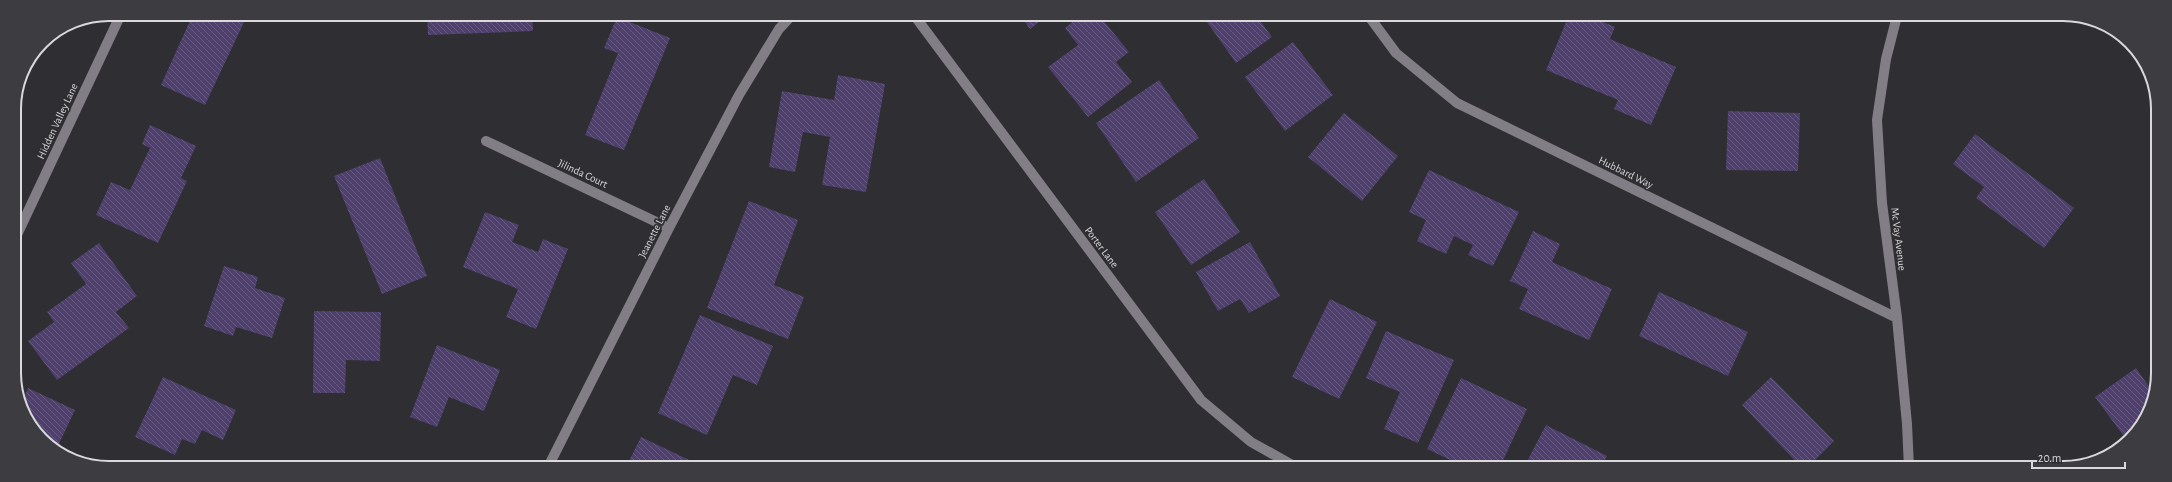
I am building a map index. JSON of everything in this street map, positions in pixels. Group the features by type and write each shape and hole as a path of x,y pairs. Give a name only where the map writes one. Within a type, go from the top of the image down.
{"street":[{"name":"Hidden Valley Lane","path":"21,226 118,21"},
{"name":"Jeanette Lane","path":"551,461 669,228 739,96 778,29 786,21"},
{"name":"Porter Lane","path":"918,21 1201,400 1251,442 1285,461"},
{"name":"Hubbard Way","path":"1372,21 1396,53 1457,103 1897,318"},
{"name":"Mc Vay Avenue","path":"1896,21 1886,59 1876,120 1882,203 1897,318 1907,424 1909,461"},
{"name":"Jilinda Court","path":"486,141 669,228"}],"building":[{"path":"190,21 245,21 205,105 161,85"},
{"path":"427,21 532,21 533,31 428,35"},
{"path":"615,21 627,21 670,38 624,150 585,135 618,53 604,48"},
{"path":"1024,21 1040,21 1030,29"},
{"path":"1074,21 1104,21 1129,52 1116,62 1132,82 1088,117 1048,67 1078,45 1065,28"},
{"path":"1206,21 1260,21 1272,37 1236,63"},
{"path":"1566,21 1601,21 1615,27 1610,39 1676,67 1651,125 1614,109 1618,100 1546,70"},
{"path":"1293,42 1333,95 1285,131 1245,77"},
{"path":"838,75 885,84 866,192 822,185 830,137 803,132 795,172 769,167 782,91 834,100"},
{"path":"1159,80 1199,138 1136,182 1096,123"},
{"path":"1728,111 1800,113 1798,171 1726,170"},
{"path":"1344,113 1398,156 1362,201 1308,157"},
{"path":"150,125 196,146 181,178 187,181 158,243 96,215 111,182 130,190 150,148 142,144"},
{"path":"1975,134 2074,208 2044,248 1976,198 1984,187 1953,164"},
{"path":"380,158 427,276 382,294 334,176"},
{"path":"1429,170 1519,212 1493,266 1468,255 1473,245 1454,236 1446,254 1417,241 1426,220 1409,212"},
{"path":"1204,179 1240,232 1191,265 1155,212"},
{"path":"749,201 798,220 774,285 804,297 788,339 707,308"},
{"path":"485,212 519,225 512,242 538,252 543,239 568,249 536,329 506,317 518,289 463,267"},
{"path":"1533,231 1560,244 1552,262 1612,289 1589,340 1519,309 1528,289 1510,281"},
{"path":"1250,242 1280,296 1249,313 1240,299 1218,311 1196,272"},
{"path":"99,243 137,296 116,312 129,328 57,380 28,341 54,322 47,312 86,284 71,263"},
{"path":"224,266 258,277 255,288 285,298 272,338 236,327 233,336 204,326"},
{"path":"1659,292 1748,332 1728,376 1639,336"},
{"path":"1330,299 1377,322 1339,399 1292,377"},
{"path":"314,311 381,312 380,361 346,360 345,393 313,393"},
{"path":"700,315 773,346 757,385 733,375 707,435 658,413"},
{"path":"1386,331 1454,360 1418,443 1384,429 1400,392 1366,378"},
{"path":"437,345 500,370 484,411 449,397 437,427 410,417"},
{"path":"2136,368 2150,387 2148,396 2139,417 2124,436 2095,397"},
{"path":"163,377 236,410 223,440 202,430 195,444 182,439 175,455 135,437"},
{"path":"1771,377 1834,441 1814,461 1795,461 1742,405"},
{"path":"1461,378 1527,409 1503,461 1452,461 1427,449"},
{"path":"28,388 75,410 58,445 39,427 24,397"},
{"path":"1546,425 1607,456 1604,461 1527,461"},
{"path":"641,437 691,461 629,461"}]}
